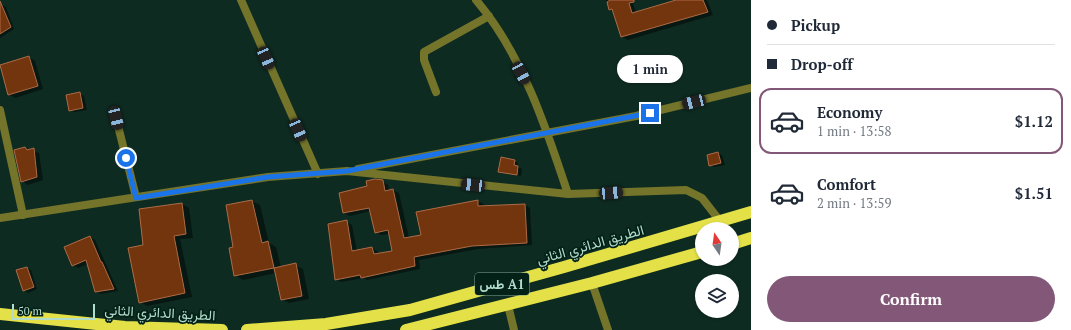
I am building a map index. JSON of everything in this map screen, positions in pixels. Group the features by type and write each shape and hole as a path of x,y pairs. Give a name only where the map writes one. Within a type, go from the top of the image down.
{"highway":[{"name":"الطريق الدائري الثاني","path":"247,330 326,324 410,310 564,267 751,212"},
{"path":"739,242 751,238"},
{"name":"طس A1","path":"409,330 592,283 695,254"},
{"name":"الطريق الدائري الثاني","path":"0,314 125,326 222,330"}],"street":[{"path":"241,0 318,174"},
{"path":"476,0 489,16 533,96 549,133 568,194"},
{"path":"436,92 424,60 424,52 489,16"},
{"path":"0,218 268,177 347,171 636,116 751,88"},
{"path":"0,110 24,214"},
{"path":"116,118 136,198"},
{"path":"347,171 568,194 686,190 702,198 720,221"},
{"path":"592,283 608,330"},
{"path":"508,305 514,330"}],"building":[{"path":"610,0 634,0 634,2 629,3 632,13 676,0 703,0 708,12 621,37 612,9 609,10 607,2"},
{"path":"0,1 11,27 0,34"},
{"path":"29,56 38,86 8,95 0,65"},
{"path":"80,92 83,108 69,111 66,95"},
{"path":"25,147 27,150 34,148 37,177 21,182 14,150"},
{"path":"718,152 721,163 709,166 707,155"},
{"path":"501,157 515,160 514,165 518,166 517,175 498,172"},
{"path":"375,179 383,180 385,191 393,189 404,238 421,235 416,212 478,200 478,206 525,204 527,243 472,246 414,257 415,266 361,278 360,275 335,280 328,224 347,220 352,251 372,247 374,254 392,251 388,230 375,233 369,208 343,213 339,193 367,186 366,181"},
{"path":"252,200 262,243 268,241 274,268 234,276 229,248 233,247 226,205"},
{"path":"182,203 186,234 174,236 185,293 139,303 128,248 143,245 139,209"},
{"path":"90,236 114,289 95,292 86,260 72,266 64,247"},
{"path":"296,263 302,296 281,300 274,268"},
{"path":"27,267 34,287 23,291 16,270"}],"route":[{"path":"126,158 136,198 268,177 347,171 650,113"}]}
